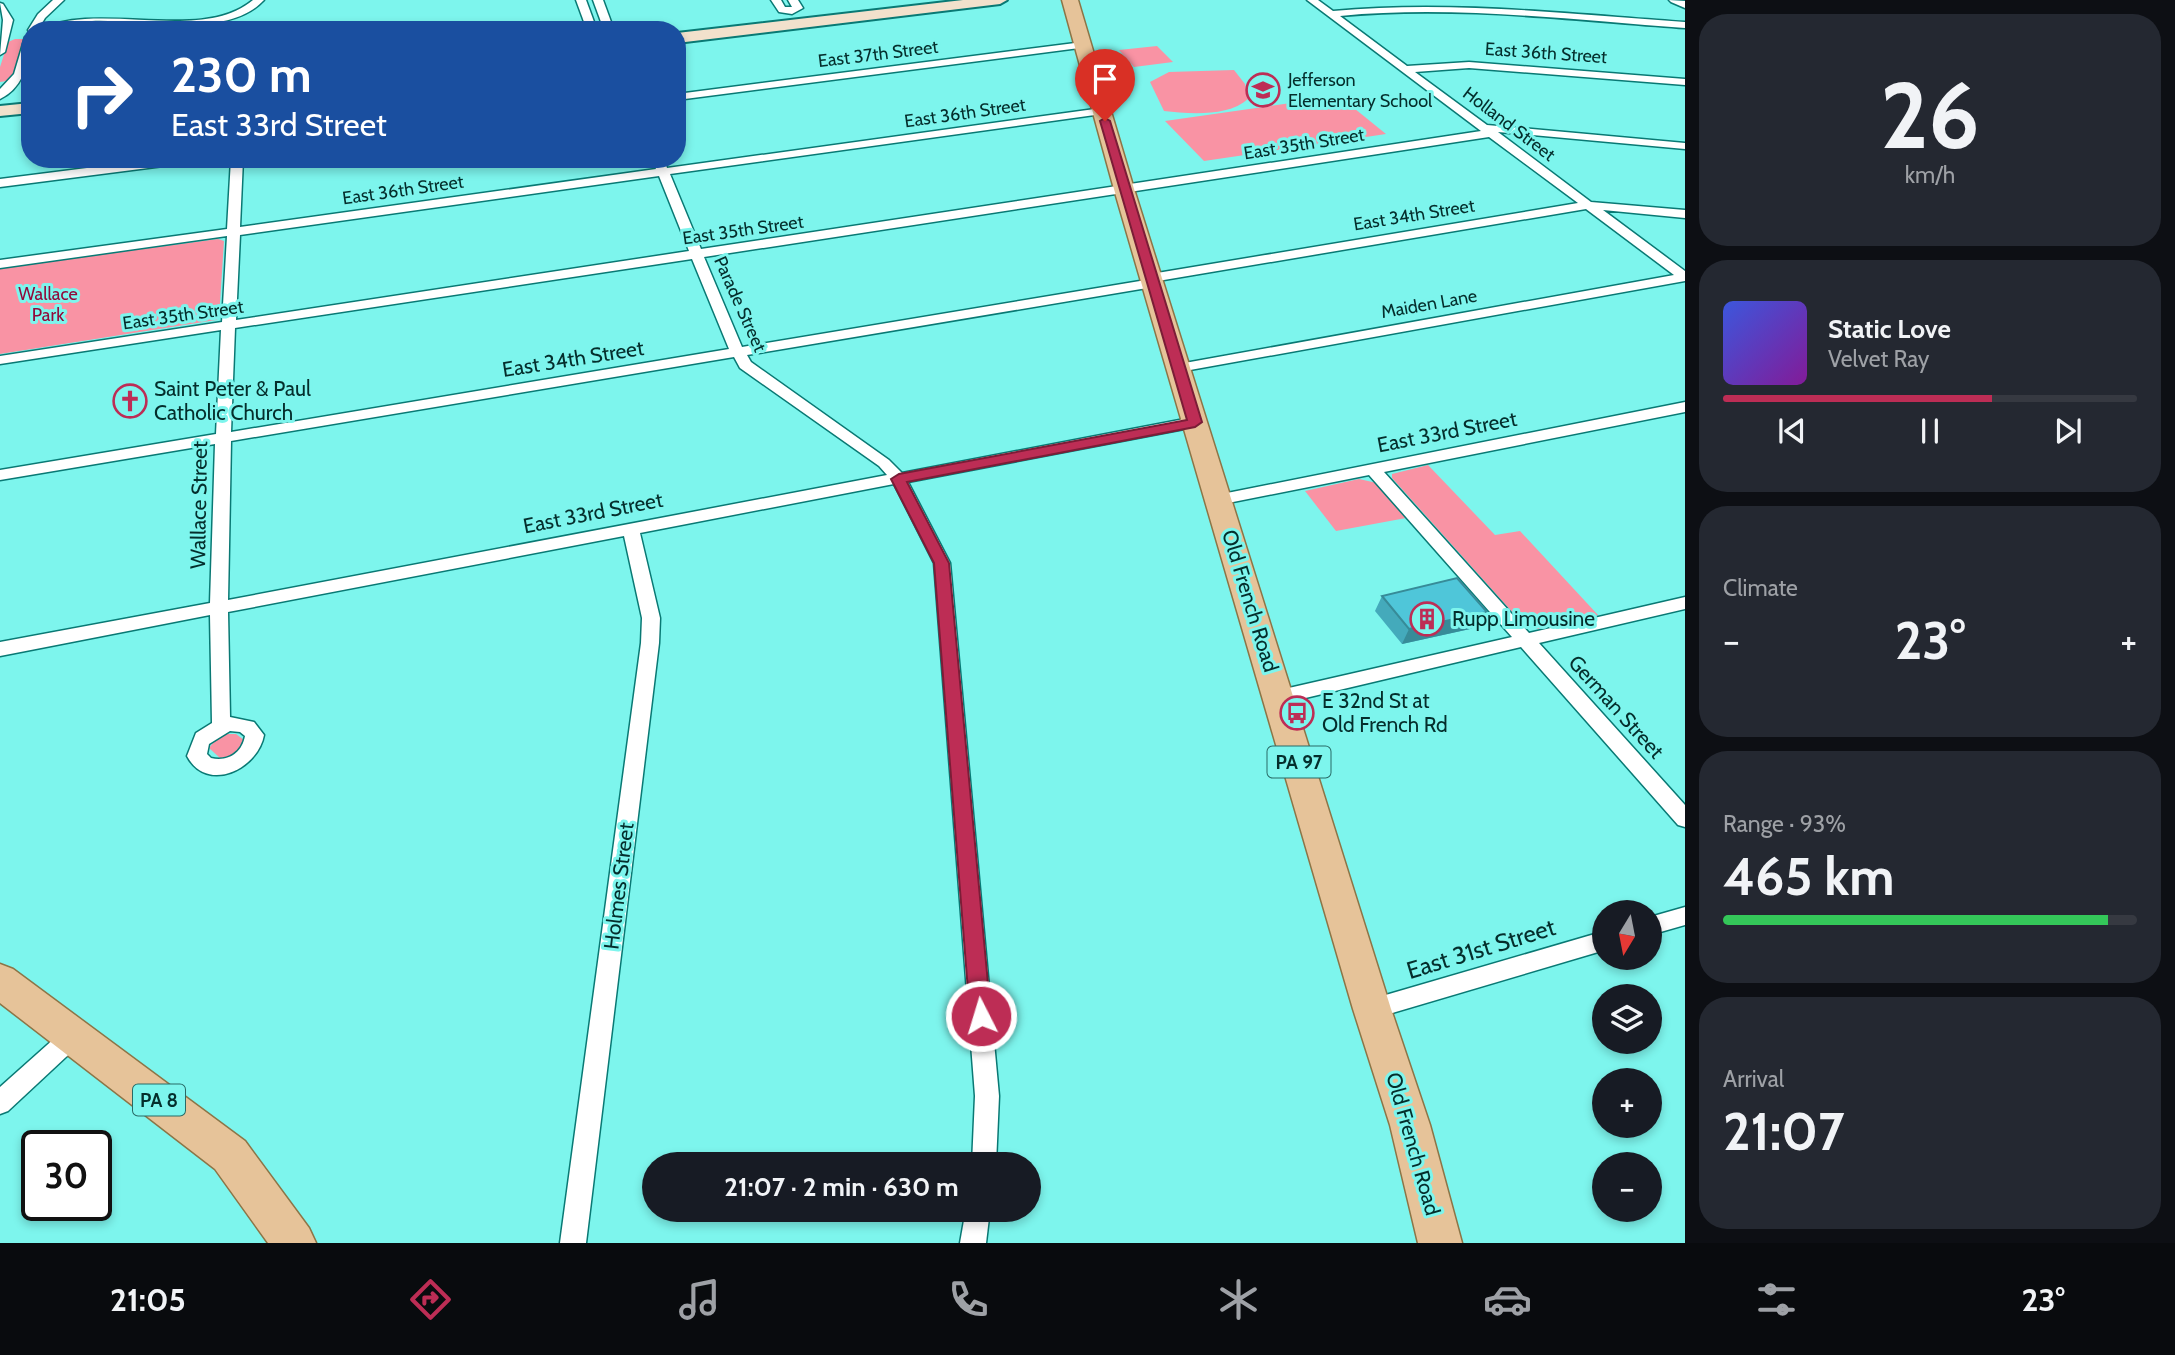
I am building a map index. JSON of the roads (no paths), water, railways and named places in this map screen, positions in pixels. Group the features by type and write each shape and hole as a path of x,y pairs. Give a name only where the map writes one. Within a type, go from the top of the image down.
{"main road":[{"path":"686,31 795,13 941,0"},
{"path":"686,36 795,13 1000,0"},
{"name":"Old French Road","path":"1070,0 1124,189 1280,697 1372,1009 1410,1125 1440,1243"},
{"path":"0,111 21,109"},
{"path":"0,119 21,116"},
{"name":"PA 8","path":"0,981 230,1155 294,1243"}],"street":[{"path":"38,21 59,0"},
{"path":"72,21 94,17 179,20 235,16 246,13 259,0"},
{"path":"581,0 589,21"},
{"path":"598,0 606,21"},
{"path":"776,0 782,10 795,13"},
{"name":"Holland Street","path":"1312,0 1685,277"},
{"path":"1674,0 1685,5"},
{"path":"0,5 8,20 0,52"},
{"path":"1331,14 1385,9 1441,9 1685,25"},
{"path":"2,36 21,35"},
{"name":"East 37th Street","path":"686,96 1083,46"},
{"name":"East 36th Street","path":"1405,69 1454,65 1486,66 1685,82"},
{"path":"0,96 19,75 21,68"},
{"name":"East 36th Street","path":"686,163 1102,111"},
{"name":"East 35th Street","path":"0,360 697,255 1488,131 1685,145"},
{"path":"0,183 117,168"},
{"name":"Wallace Street","path":"221,726 219,607 223,438 237,168"},
{"name":"East 36th Street","path":"0,264 648,168"},
{"name":"Parade Street","path":"662,168 745,365 884,463 899,479 942,563 987,1096 985,1152"},
{"name":"East 34th Street","path":"0,475 738,352 1588,205 1685,214"},
{"name":"Maiden Lane","path":"1179,368 1685,277"},
{"name":"East 33rd Street","path":"1218,500 1685,407"},
{"name":"East 33rd Street","path":"0,649 1195,422"},
{"name":"German Street","path":"1373,470 1685,819"},
{"name":"Holmes Street","path":"573,1243 650,643 651,618 631,530"},
{"path":"1280,697 1685,603"},
{"path":"1662,923 1685,916"},
{"name":"East 31st Street","path":"1372,1009 1592,944"},
{"path":"0,1102 74,1036"},
{"path":"973,1243 976,1222"}],"place":[{"name":"Jefferson Elementary School","path":"1263,90"},
{"name":"Saint Peter & Paul Catholic Church","path":"130,401"},
{"name":"Rupp Limousine","path":"1427,619"},
{"name":"E 32nd St at Old French Rd","path":"1297,713"}],"park label":[{"name":"Wallace Park","path":"48,304"}]}
